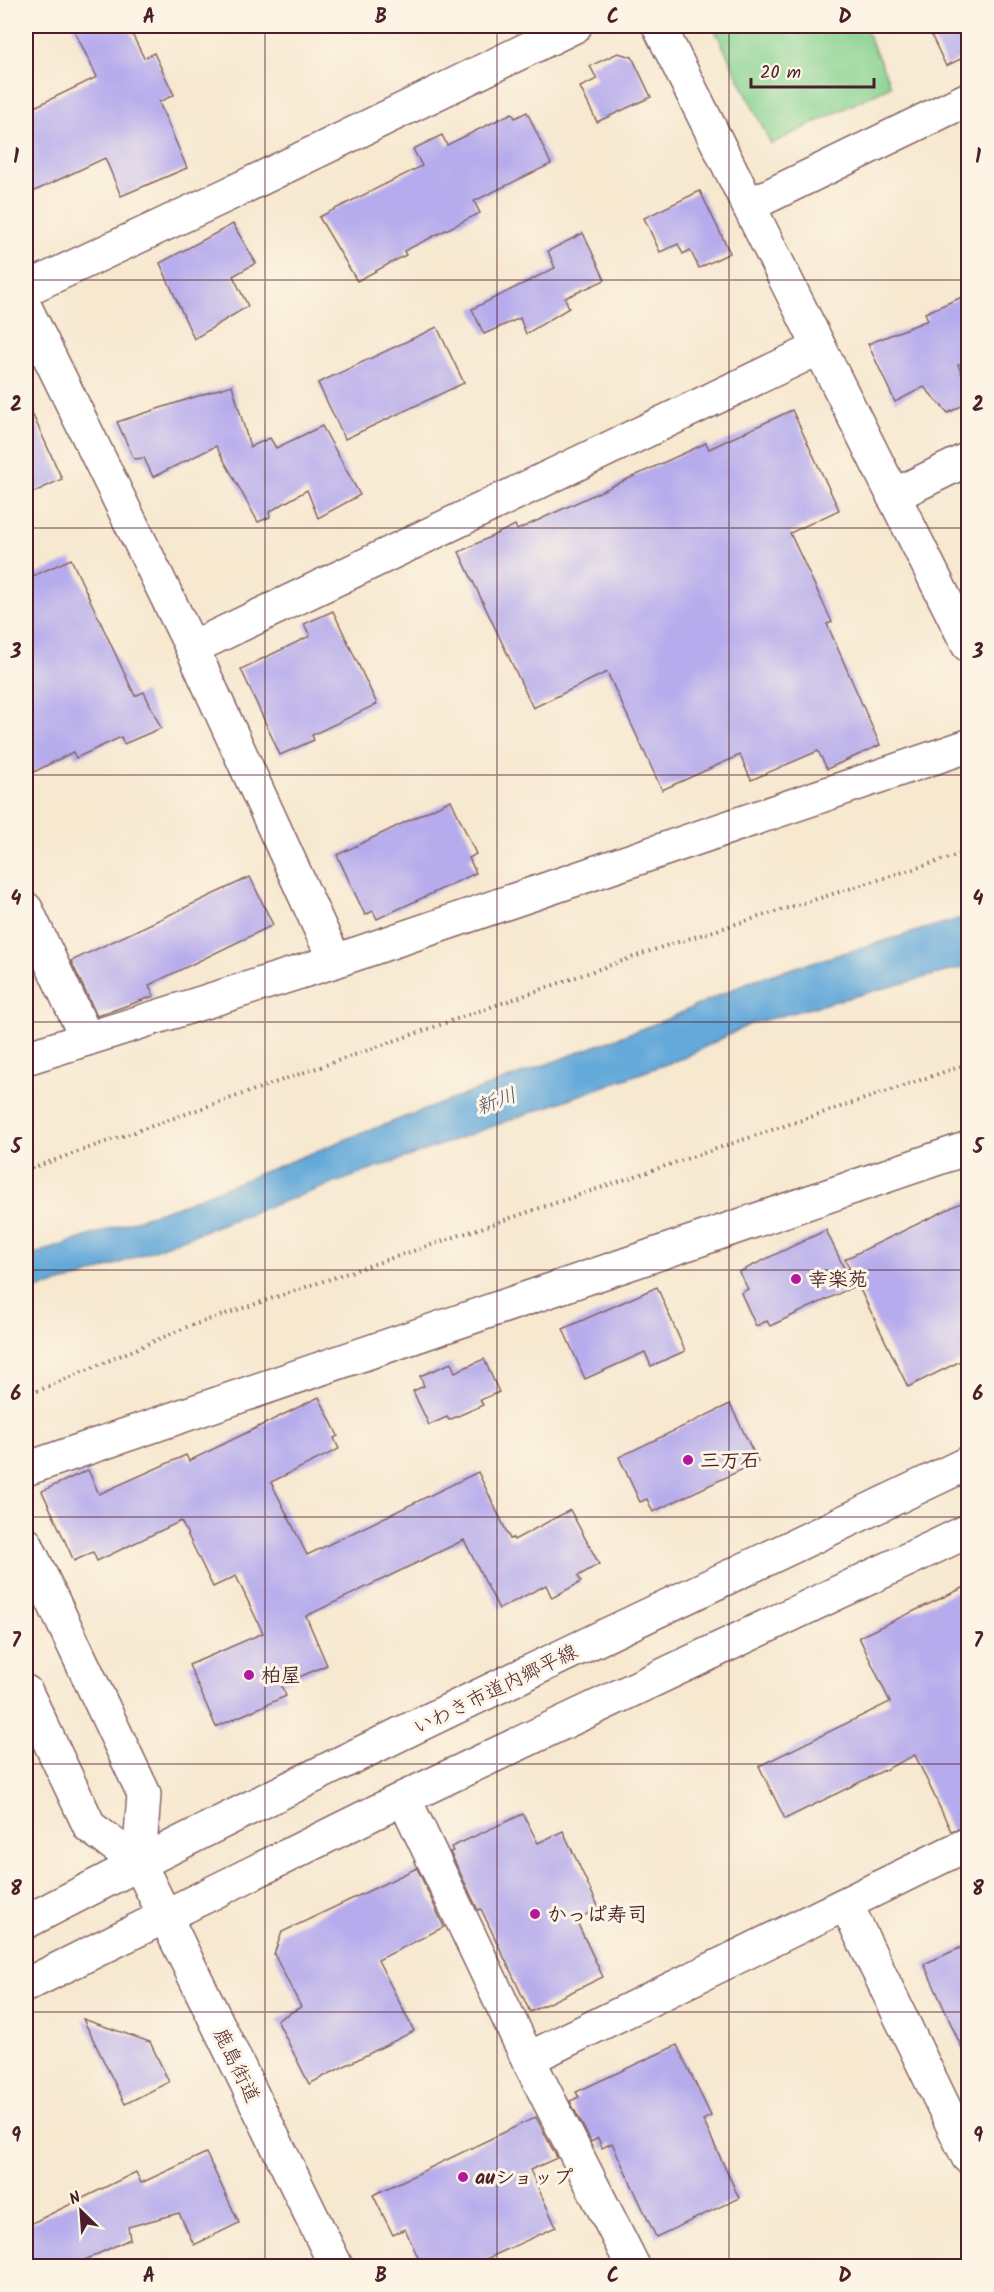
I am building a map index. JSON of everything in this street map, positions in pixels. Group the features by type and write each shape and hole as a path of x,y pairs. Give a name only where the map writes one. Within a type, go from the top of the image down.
{"street":[{"path":"26,290 575,26"},
{"path":"660,26 969,645"},
{"path":"750,205 969,99"},
{"path":"26,309 192,648 335,961"},
{"path":"192,648 819,348"},
{"path":"893,496 969,459"},
{"path":"26,1058 335,961 969,746"},
{"path":"26,909 87,1039"},
{"path":"26,1469 969,1148"},
{"name":"いわき市道内郷平線","path":"26,1922 139,1863 370,1749 969,1463"},
{"path":"26,1985 405,1798 969,1531"},
{"name":"鹿島街道","path":"26,1544 144,1794 139,1863"},
{"name":"鹿島街道","path":"26,1692 90,1827 139,1863 336,2266"},
{"path":"405,1798 528,2059 633,2266"},
{"path":"528,2059 969,1844"},
{"path":"846,1904 969,2157"}],"path":[{"path":"26,1170 662,947 969,852"},
{"path":"26,1396 187,1328 969,1064"}],"green space":[{"path":"713,26 864,26 891,86 771,144"}],"water":[{"name":"新川","path":"968,916 968,966 750,1024 683,1058 232,1220 83,1277 26,1292 26,1257 178,1206 357,1135 665,1020 753,980"}],"building":[{"path":"72,26 128,26 144,58 154,53 174,95 159,102 187,168 121,196 105,158 26,195 26,111 97,77"},
{"path":"927,26 969,26 969,55 946,66"},
{"path":"618,53 632,57 651,97 597,122 580,87 597,79 590,66"},
{"path":"527,112 551,164 474,201 480,213 404,251 406,255 357,281 319,217 422,166 413,149 442,135 447,145 512,113 515,118"},
{"path":"700,191 730,253 699,268 690,250 683,254 678,244 660,252 644,218"},
{"path":"233,224 256,263 233,276 248,306 194,339 160,263"},
{"path":"583,233 605,280 565,298 569,308 526,334 520,318 484,334 472,309 555,268 548,251"},
{"path":"969,294 969,360 958,365 969,391 969,402 948,413 924,387 895,402 868,344 928,320 925,313"},
{"path":"437,327 464,383 345,439 318,383"},
{"path":"232,385 250,447 270,438 276,448 322,426 360,495 318,518 307,490 269,512 270,517 258,522 216,446 153,477 144,458 134,459 117,422"},
{"path":"26,400 62,479 26,496"},
{"path":"792,410 839,510 790,533 832,622 827,624 880,745 827,769 818,751 751,780 740,755 662,790 607,672 533,708 459,552 515,525 517,530 706,443 709,449"},
{"path":"71,559 135,696 144,692 161,728 124,744 121,737 76,758 73,752 26,776 26,579"},
{"path":"333,611 377,704 312,735 314,740 280,755 241,669 310,636 304,624"},
{"path":"451,800 476,854 469,858 476,873 377,919 373,911 365,915 337,855"},
{"path":"250,877 273,925 149,985 154,996 97,1016 71,961"},
{"path":"969,1199 969,1357 908,1387 845,1259"},
{"name":"幸楽苑","path":"826,1230 853,1287 770,1326 767,1321 756,1326 741,1293 748,1289 739,1272"},
{"path":"657,1287 685,1351 651,1366 645,1352 585,1379 563,1329"},
{"path":"484,1359 499,1392 480,1400 483,1405 449,1420 447,1417 429,1425 413,1391 424,1386 420,1376 451,1363 455,1372"},
{"path":"319,1397 338,1436 334,1438 339,1449 271,1482 307,1555 478,1472 510,1539 514,1540 570,1510 599,1564 578,1576 581,1582 552,1598 546,1585 499,1609 464,1540 306,1616 327,1665 281,1685 286,1696 216,1727 189,1665 263,1633 236,1576 213,1587 181,1521 97,1561 93,1552 74,1561 42,1491 88,1470 99,1494 186,1455 189,1461"},
{"name":"三万石","path":"730,1404 758,1462 653,1512 647,1499 640,1502 619,1457"},
{"path":"969,1585 969,1825 951,1831 915,1755 785,1819 759,1766 890,1702 859,1637"},
{"name":"かっぱ寿司","path":"523,1814 538,1843 563,1831 599,1908 576,1920 603,1977 530,2012 481,1909 478,1910 450,1852 453,1851 451,1847"},
{"path":"417,1868 444,1927 378,1960 414,2031 309,2084 277,2020 301,2007 274,1954 282,1932"},
{"path":"969,1944 969,2064 924,1964"},
{"path":"83,2019 150,2042 169,2082 125,2104"},
{"path":"677,2045 711,2116 703,2120 739,2198 656,2237 612,2143 602,2148 598,2138 591,2142 570,2101 579,2097 576,2092"},
{"path":"536,2117 557,2158 530,2170 556,2227 471,2266 422,2266 405,2229 393,2235 373,2195"},
{"path":"206,2153 239,2223 194,2245 179,2213 128,2227 130,2239 72,2266 26,2266 26,2226 136,2172 141,2183"}],"place":[{"name":"幸楽苑","path":"796,1279"},
{"name":"三万石","path":"688,1460"},
{"name":"柏屋","path":"249,1675"},
{"name":"かっぱ寿司","path":"535,1914"},
{"name":"auショップ","path":"463,2177"}]}
